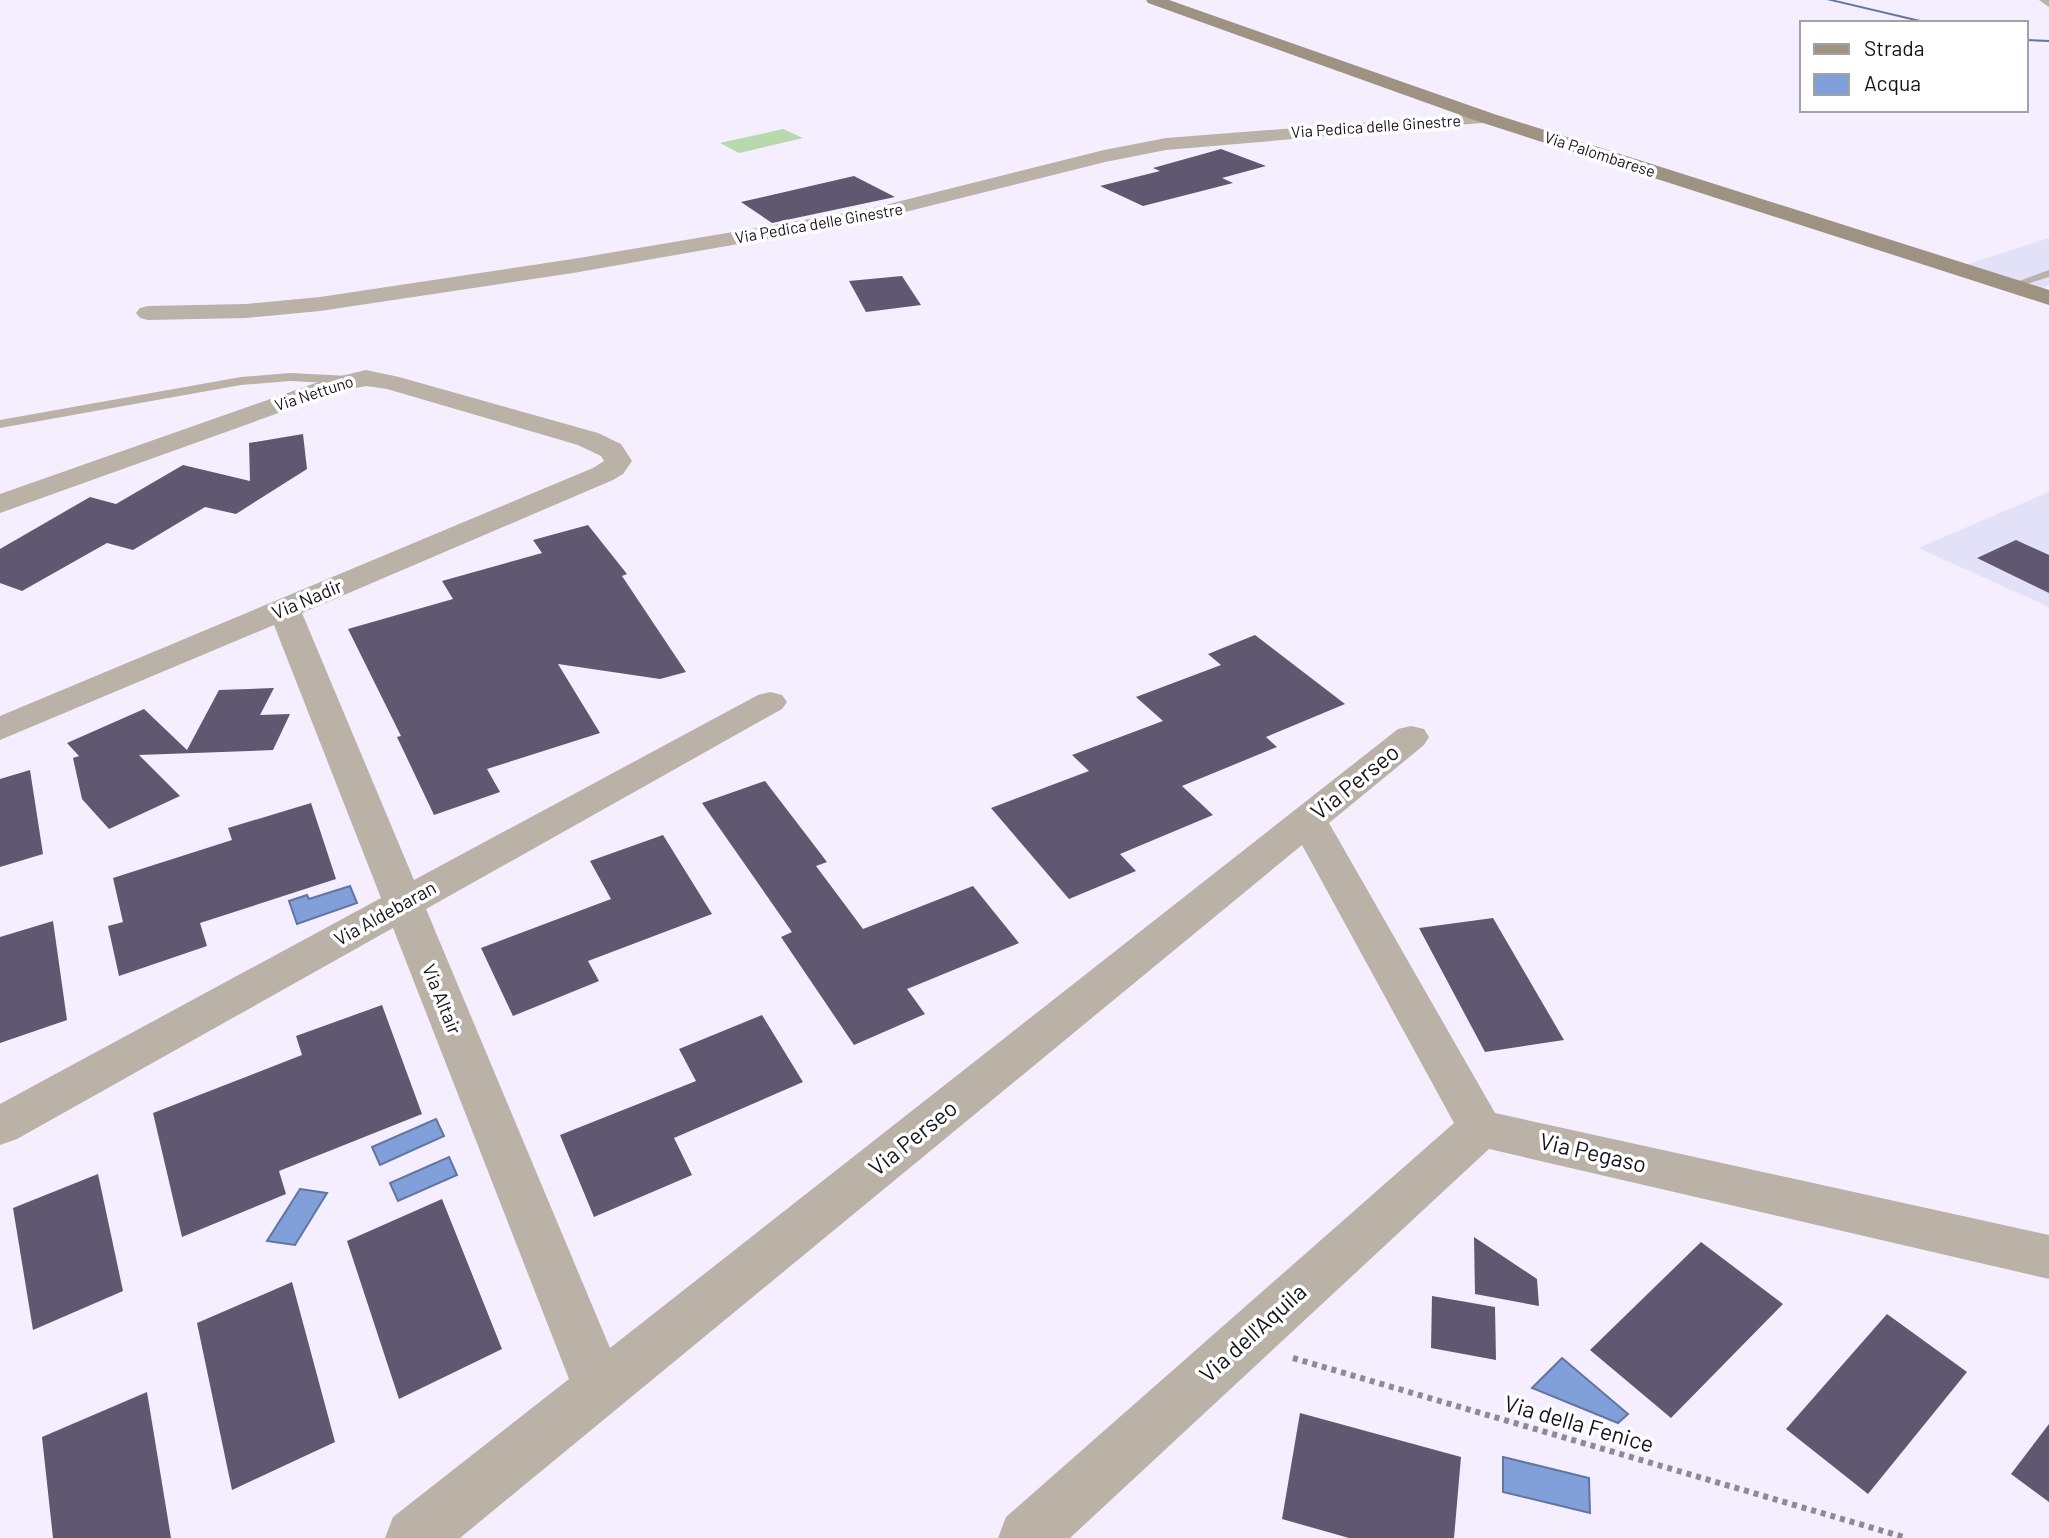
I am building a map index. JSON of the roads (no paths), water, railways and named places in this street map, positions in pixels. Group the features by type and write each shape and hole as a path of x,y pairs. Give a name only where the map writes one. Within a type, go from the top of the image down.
{"main road":[{"name":"Via Palombarese","path":"1154,0 1487,118 2049,298"}],"street":[{"name":"Via Pedica delle Ginestre","path":"148,313 234,312 320,304 614,259 869,215 1104,156 1166,144 1487,118"},
{"name":"Via Nettuno","path":"0,503 349,380 366,378 385,380 588,439 615,454 618,461 613,468"},
{"name":"Via Nadir","path":"0,729 613,468"},
{"name":"Via Altair","path":"284,609 600,1389"},
{"name":"Via Aldebaran","path":"0,1126 771,702"},
{"name":"Via Perseo","path":"414,1538 1411,737"},
{"path":"1308,820 1480,1128"},
{"name":"Via Pegaso","path":"1480,1128 2049,1257"},
{"name":"Via dell'Aquila","path":"1027,1538 1480,1128"}],"lane":[{"path":"2011,286 2049,273"},
{"path":"0,424 241,382 290,377 349,380"}],"water":[{"path":"350,886 357,903 297,924 289,901 307,895 309,899"},
{"path":"436,1119 444,1136 380,1165 372,1147"},
{"path":"449,1157 457,1175 398,1201 390,1183"},
{"path":"300,1189 327,1193 295,1245 267,1241"},
{"path":"1562,1358 1628,1414 1618,1423 1532,1388"},
{"path":"1503,1457 1589,1478 1590,1513 1503,1492"}],"waterway":[{"path":"1829,0 1922,21"},
{"path":"2028,40 2049,41"}]}
